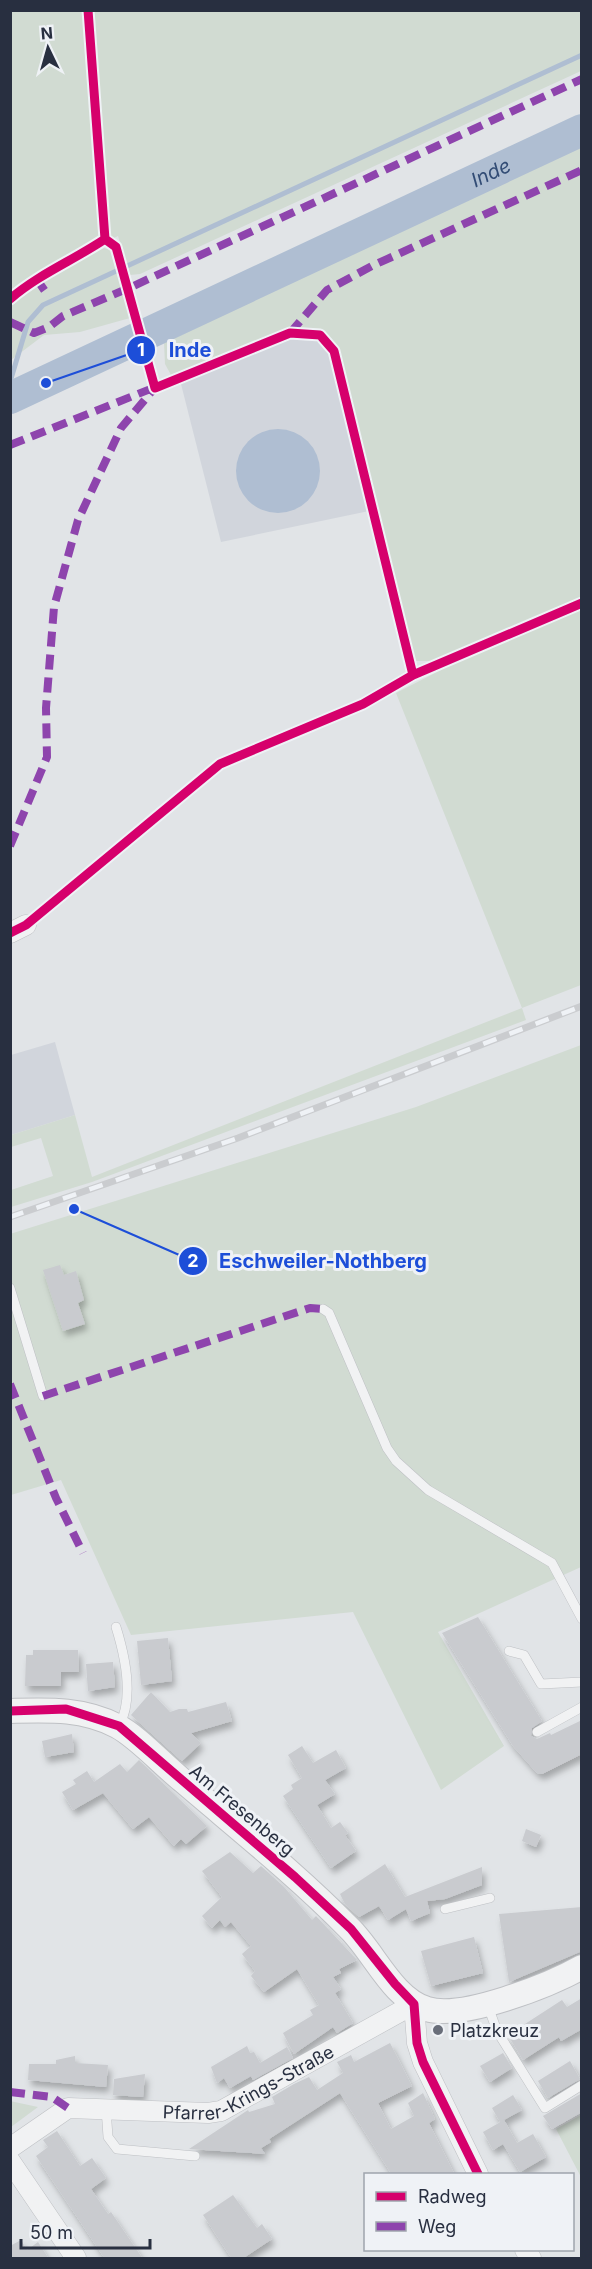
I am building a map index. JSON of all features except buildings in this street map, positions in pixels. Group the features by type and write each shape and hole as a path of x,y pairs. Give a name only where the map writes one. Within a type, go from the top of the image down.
{"street":[{"name":"Am Fresenberg","path":"10,1710 66,1709 118,1726 335,1914 414,2004"},
{"path":"477,2173 423,2062 417,2043 414,2004 428,2010 445,2011 487,2004 559,1978 582,1966"},
{"name":"Pfarrer-Krings-Straße","path":"10,2148 68,2108 208,2113 221,2111 414,2004"},
{"path":"10,2162 76,2259"}],"lane":[{"path":"10,1288 44,1396"},
{"path":"323,1309 329,1314 387,1448 396,1461 428,1490 552,1563 582,1618"},
{"path":"116,1627 121,1642 126,1700 126,1713 118,1726"},
{"path":"509,1651 524,1655 541,1684 582,1682"},
{"path":"537,1732 582,1707"},
{"path":"445,1909 490,1898"},
{"path":"487,2004 497,2031 545,2108 582,2085"},
{"path":"106,2108 108,2137 117,2149 195,2156"}],"shaded area":[{"path":"11,10 581,11 581,71 140,274 130,275 118,236 29,280 11,296"},
{"path":"581,146 581,985 522,1008 396,693 441,670 438,661 415,661 338,349 325,331 290,328 171,375 165,364 164,343"},
{"path":"104,248 110,250 130,318 80,332 44,335 11,360 11,304 32,283"},
{"path":"290,336 318,339 329,353 369,511 221,542 181,384"},
{"path":"522,1008 526,1020 92,1182 11,1207 11,1190 53,1176 41,1138 11,1147 11,1135 75,1115 92,1177"},
{"path":"55,1042 75,1115 11,1135 11,1055"},
{"path":"581,1045 581,1567 438,1632 504,1746 441,1790 353,1612 131,1635 61,1480 11,1495 10,1234 416,1107"},
{"path":"10,2101 38,2107 11,2127"},
{"path":"581,2115 581,2177 556,2129"}],"water":[{"path":"278,429 294,432 308,441 317,455 320,471 317,487 308,501 294,510 278,513 262,510 248,501 239,487 236,471 239,455 248,441 262,432"}],"waterway":[{"path":"10,382 28,322 43,305 582,55"},
{"name":"Inde","path":"10,398 582,130"}],"railway":[{"path":"10,1217 238,1138 582,1006"}],"marked path":[{"path":"10,322 34,333 49,327 63,316 129,288 582,79"},
{"path":"290,333 327,290 372,266 582,170"},
{"path":"36,278 49,297"},
{"path":"10,445 158,386"},
{"path":"10,846 47,757 46,708 54,607 78,520 121,428 153,390"},
{"path":"43,1396 310,1308 323,1309"},
{"path":"10,1384 56,1498 83,1553"},
{"path":"10,2092 52,2097 68,2108"}],"cycle path":[{"path":"88,10 105,239 116,247 155,388 290,333 320,335 334,351 413,675"},
{"path":"10,299 33,282 105,239"},
{"path":"10,933 26,925 220,764 363,704 413,675 582,603"},
{"path":"10,1711 66,1709 119,1726 295,1877 351,1929 414,2004 417,2043 423,2062 478,2173"}],"place":[{"name":"Inde","path":"46,383"},
{"name":"Eschweiler-Nothberg","path":"74,1209"},
{"name":"Platzkreuz","path":"438,2030"}]}
